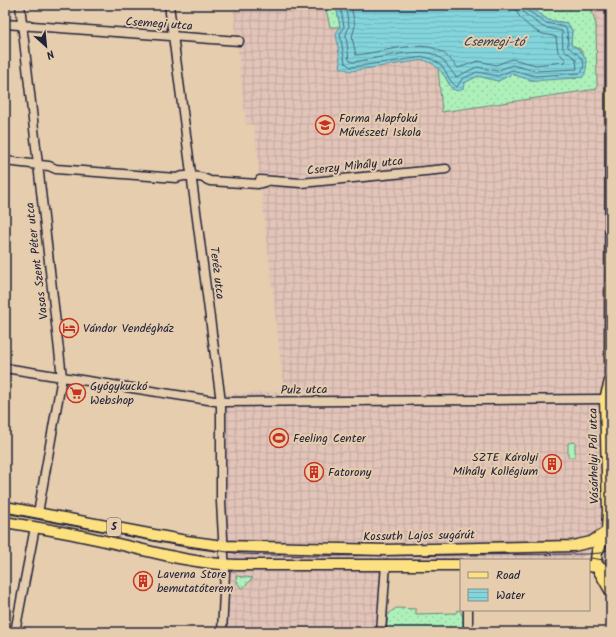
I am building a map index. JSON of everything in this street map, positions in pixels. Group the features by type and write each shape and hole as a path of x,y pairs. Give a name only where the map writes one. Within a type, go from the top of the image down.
{"main road":[{"name":"Vásárhelyi Pál utca","path":"609,530 606,399 610,383 611,13"},
{"name":"Kossuth Lajos sugárút","path":"5,507 186,541 223,546 371,550 573,546 590,542 609,530"},
{"name":"5","path":"5,522 97,539 169,556 224,565 460,565"},
{"path":"593,566 597,552 609,530"},
{"path":"593,566 603,568 611,575"},
{"path":"593,566 611,592"}],"street":[{"name":"Vasas Szent Péter utca","path":"20,5 62,377 38,513"},
{"name":"Teréz utca","path":"170,5 221,402 223,546"},
{"name":"Csemegi utca","path":"5,24 239,41"},
{"name":"Cserzy Mihály utca","path":"5,161 24,162 30,165 49,166 56,169 176,178 182,176 204,178 210,181 258,184 265,182 301,183 446,169"},
{"name":"Cserzy Mihály utca","path":"5,166 23,167 30,165"},
{"name":"Pulz utca","path":"5,368 221,402 606,399"},
{"path":"606,425 611,415"},
{"path":"16,632 35,527"},
{"path":"222,632 225,598 223,546"},
{"path":"381,632 386,564"},
{"path":"468,611 468,632"}],"shaded area":[{"path":"5,5 11,5 13,20 5,19"},
{"path":"233,5 611,5 611,526 581,559 460,559 460,570 386,571 381,632 215,632 223,564 214,395 284,391 254,125 246,124"}],"green space":[{"path":"325,5 336,5 340,27 330,27"},
{"path":"528,5 590,5 596,25 597,89 442,112 438,67 452,89 478,76 498,81 512,74 534,81 568,77 576,79 584,54 579,48 571,45 572,30 567,23 548,20"},
{"path":"575,442 575,457 568,457 568,443"},
{"path":"236,576 253,578 242,589 237,582"},
{"path":"396,608 416,609 416,614 456,613 457,610 460,611 463,617 463,632 386,632 388,614"}],"water":[{"name":"Csemegi-tó","path":"336,5 528,5 548,20 567,23 572,30 571,45 580,51 585,58 585,72 583,77 542,80 530,80 512,74 498,81 478,76 464,83 463,89 458,91 452,89 438,68 424,60 351,71 341,68 336,33 340,27"}],"tram line":[{"path":"5,512 162,542 241,554 310,556 588,554 601,553 611,548"},
{"path":"590,558 611,561"}],"place":[{"name":"Forma Alapfokú Művészeti Iskola","path":"325,125"},
{"name":"Vándor Vendégház","path":"69,328"},
{"name":"Gyógykuckó Webshop","path":"76,393"},
{"name":"Feeling Center","path":"279,438"},
{"name":"SZTE Károlyi Mihály Kollégium","path":"552,464"},
{"name":"Fatorony","path":"314,472"},
{"name":"Laverna Store bemutatóterem","path":"143,581"}]}
